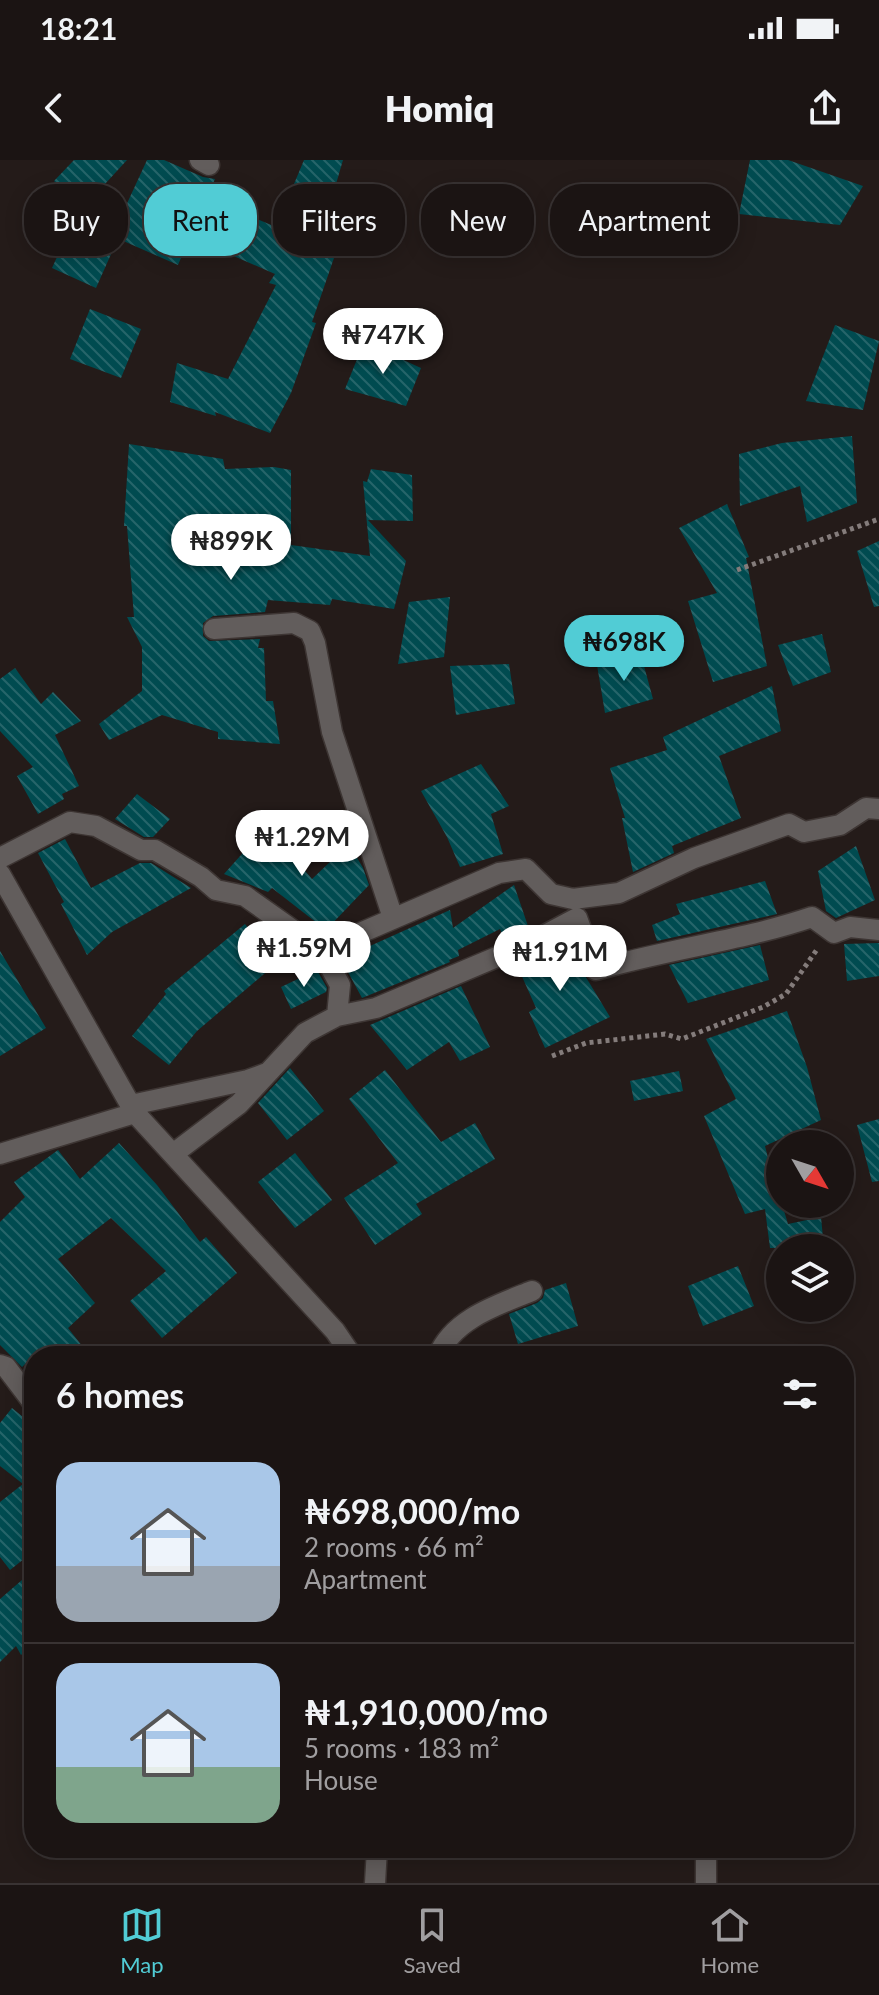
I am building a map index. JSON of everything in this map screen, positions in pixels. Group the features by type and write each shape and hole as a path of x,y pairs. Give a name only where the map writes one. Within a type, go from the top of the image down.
{"street":[{"path":"214,629 294,623 310,631 332,732 393,918"},
{"path":"321,950 499,873 526,869 551,894 573,899 619,893 694,858 789,824 804,832 840,825 866,808 879,809"},
{"path":"0,858 70,822 96,826 141,850 155,850 201,877 216,890 245,896 321,950 340,985 337,1016"},
{"path":"0,874 133,1109 335,1331 345,1346"},
{"path":"173,1154 239,1104 305,1033 337,1016 376,1008 530,943 577,918 596,970 717,940 766,932 812,917 834,933 850,927 879,930"},
{"path":"0,1154 133,1109 248,1080 272,1070"},
{"path":"442,1346 445,1340 472,1318 532,1291"},
{"path":"0,1365 6,1367 24,1391"},
{"path":"375,1883 376,1858"},
{"path":"706,1858 706,1883"}],"path":[{"path":"737,570 879,519"},
{"path":"552,1056 586,1043 665,1034 682,1039 763,1007 786,994 817,950 821,924"}],"building":[{"path":"74,160 127,160 105,184 57,184 54,181"},
{"path":"147,160 164,160 215,179 213,184 144,184 144,250 128,243 128,201"},
{"path":"304,160 343,160 336,184 294,184"},
{"path":"750,160 788,160 863,186 840,225 739,214"},
{"path":"257,219 273,226 273,256 335,256 312,322 316,323 291,393 270,433 215,412 216,416 170,402 177,363 228,379 276,285 269,283 275,274 234,256 257,256"},
{"path":"57,256 110,256 96,288 52,268"},
{"path":"158,256 182,256 178,265"},
{"path":"90,309 141,329 121,378 70,359"},
{"path":"835,325 879,341 863,410 806,401"},
{"path":"364,342 421,368 406,406 345,389"},
{"path":"852,436 857,503 807,522 800,486 740,506 739,454 782,443"},
{"path":"129,444 223,459 225,469 274,467 291,470 291,545 370,556 363,481 367,482 371,469 412,475 413,521 368,520 406,561 394,609 332,599 330,605 268,600 265,612 213,616 203,623 203,636 209,641 260,639 258,648 264,648 266,701 273,701 280,744 218,739 218,732 162,715 109,740 99,724 142,691 142,647 127,617 134,617 127,526 124,526"},
{"path":"727,504 749,557 746,558 767,666 713,682 688,601 717,593 679,528"},
{"path":"879,541 879,606 874,607 857,551"},
{"path":"450,597 444,657 398,664 409,602"},
{"path":"822,634 831,672 793,686 778,645"},
{"path":"641,655 653,699 605,713 597,665"},
{"path":"509,664 515,704 456,715 450,666"},
{"path":"15,668 41,704 53,692 81,721 55,735 79,786 62,794 64,799 38,814 17,776 33,767 0,731 0,679"},
{"path":"772,686 781,731 719,756 741,818 672,846 674,853 633,872 622,818 625,818 610,768 667,750 663,737"},
{"path":"481,764 509,806 491,814 503,854 460,867 421,791"},
{"path":"137,794 170,819 153,837 144,837 115,819"},
{"path":"267,826 312,879 349,844 363,868 369,885 326,930 272,888 268,892 224,874"},
{"path":"65,839 91,888 140,863 151,863 191,888 112,932 87,955 38,853"},
{"path":"856,846 875,900 836,918 826,911 818,871"},
{"path":"765,881 777,914 657,941 652,925 680,914 676,904"},
{"path":"514,885 529,929 505,940 500,929 458,950 459,956 450,962 362,998 341,959 450,910 453,928"},
{"path":"245,924 277,963 197,1031 169,1065 132,1036 166,994 164,991"},
{"path":"569,937 584,974 610,1017 545,1048 529,1012 536,1008 516,963"},
{"path":"879,943 879,976 847,981 844,944"},
{"path":"760,945 769,980 688,1003 669,965"},
{"path":"0,951 46,1028 0,1056"},
{"path":"317,970 327,988 326,992 291,1009 281,987"},
{"path":"461,986 490,1047 460,1061 449,1042 407,1070 370,1025"},
{"path":"787,1011 807,1067 821,1120 799,1130 766,1130 766,1217 765,1209 745,1214 704,1116 736,1099 706,1039"},
{"path":"290,1068 324,1111 287,1140 258,1103"},
{"path":"385,1070 441,1142 475,1123 495,1159 416,1204 422,1214 375,1245 344,1198 398,1163 349,1099"},
{"path":"679,1071 683,1091 634,1101 630,1081"},
{"path":"879,1119 879,1181 872,1182 857,1125"},
{"path":"119,1143 157,1185 200,1242 206,1237 237,1273 162,1338 130,1301 166,1271 111,1218 58,1259 95,1303 68,1328 82,1346 24,1346 22,1367 0,1345 0,1222 25,1197 14,1182 58,1150 80,1179"},
{"path":"295,1153 332,1200 295,1228 258,1182"},
{"path":"766,1218 786,1218 788,1224 821,1218 823,1234 768,1234"},
{"path":"738,1266 754,1306 703,1326 688,1286"},
{"path":"566,1283 578,1326 518,1344 509,1314 537,1303 543,1298 545,1290"},
{"path":"12,1408 24,1418 24,1559 10,1570 0,1557 0,1502 23,1484 0,1466 0,1423"},
{"path":"22,1580 24,1582 24,1652 21,1655 16,1646 0,1662 0,1599"}]}
